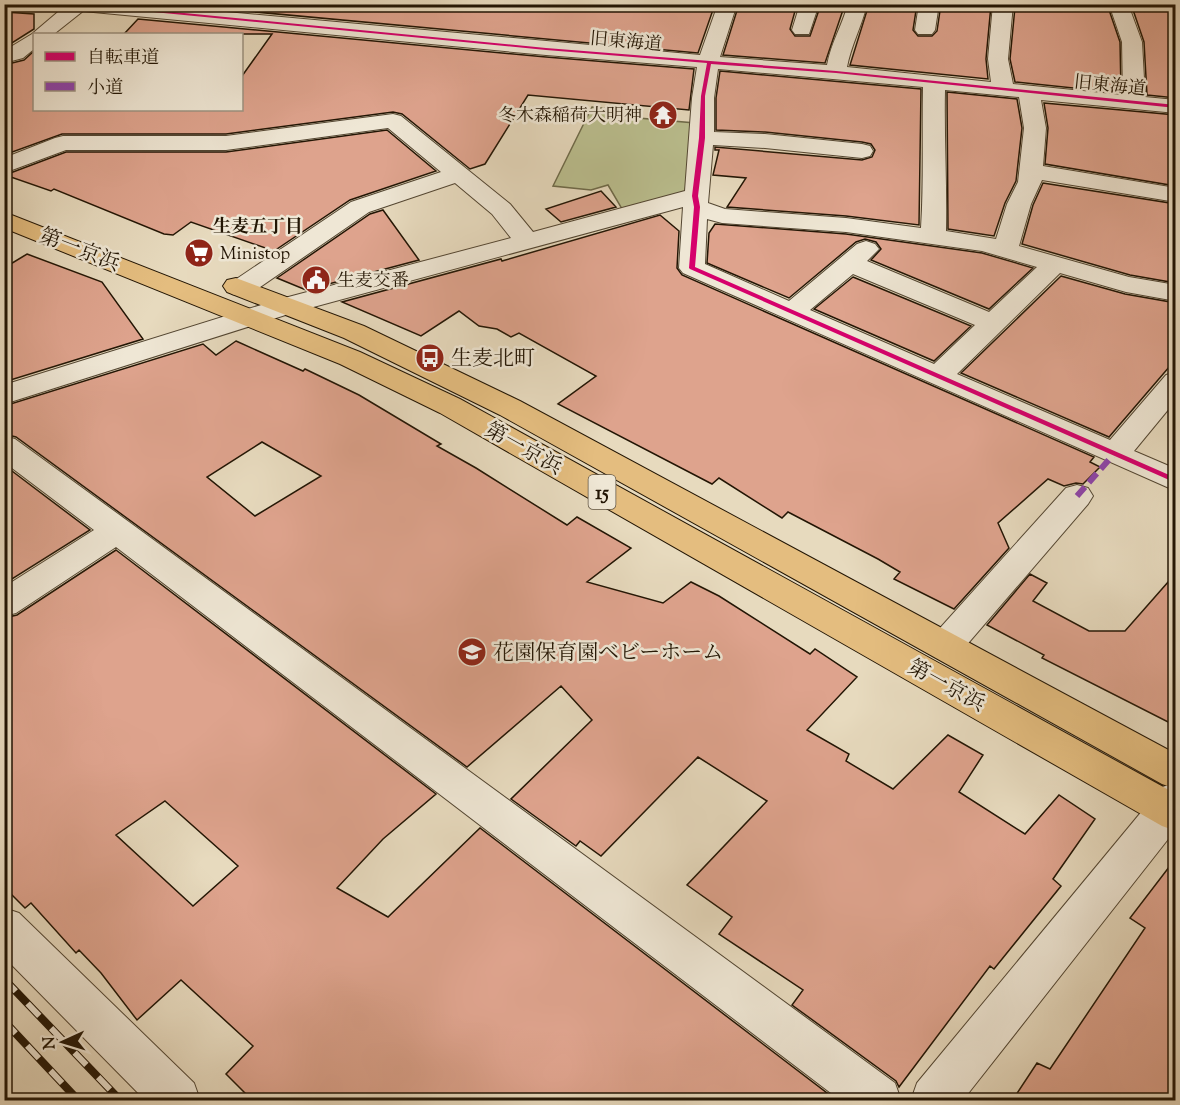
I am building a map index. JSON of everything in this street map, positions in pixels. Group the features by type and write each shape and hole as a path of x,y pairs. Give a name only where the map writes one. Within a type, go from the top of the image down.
{"highway":[{"name":"第一京浜","path":"4,197 246,302 350,358 450,406 1173,798"},
{"name":"第一京浜","path":"4,219 246,302 286,306 354,332 510,408 945,646 1173,798"}],"street":[{"name":"旧東海道","path":"73,4 709,63 934,81 1176,107"},
{"path":"728,4 709,63 703,96 692,268 1176,481"},
{"path":"802,30 810,4"},
{"path":"836,72 840,48 854,22 858,4"},
{"path":"925,30 929,4"},
{"path":"1003,4 998,59 1003,89"},
{"path":"1118,4 1132,42 1134,103"},
{"path":"43,33 78,5"},
{"path":"4,57 16,54 33,41"},
{"path":"933,237 936,176 933,140 934,81"},
{"path":"1005,250 1019,204 1030,182 1035,128 1029,92"},
{"path":"4,166 63,143 226,143 393,121 501,209 527,241"},
{"path":"701,147 860,162"},
{"path":"1031,171 1176,195"},
{"path":"6,393 246,302 360,207 458,174"},
{"path":"286,306 527,241 696,201 722,216 889,231 984,244 1126,284 1176,293"},
{"path":"792,312 889,231"},
{"path":"849,263 993,323"},
{"path":"939,375 1054,265"},
{"path":"1115,453 1176,381"},
{"path":"4,446 878,1101"},
{"path":"945,646 1077,496"},
{"path":"4,604 118,530"},
{"path":"934,1101 1173,798"},
{"path":"4,927 177,1101"}],"green space":[{"path":"592,107 628,111 627,117 695,123 685,192 622,209 608,185 591,190 553,186"}],"building":[{"path":"169,4 715,4 698,53"},
{"path":"739,4 797,4 790,29 795,36 810,36 821,4 845,4 825,63 723,55"},
{"path":"869,4 917,4 913,30 918,36 932,36 937,31 941,4 991,5 986,59 988,79 850,65"},
{"path":"1058,4 1107,4 1120,42 1121,93 1015,82 1010,59 1015,7 1058,11"},
{"path":"1131,4 1176,4 1176,49 1171,49 1176,68 1176,98 1147,95 1144,42"},
{"path":"4,12 34,14 34,29 4,48"},
{"path":"138,19 694,69 689,110 528,95 485,164 470,169 402,114 393,112 226,134 62,134 4,155 4,65 24,60 33,52 33,111 243,111 243,75 272,34 125,33"},
{"path":"720,71 921,89 919,225 846,216 727,207 746,178 713,175 719,150 715,150 715,147 862,160 872,157 875,150 871,144 862,142 765,132 716,130 716,98"},
{"path":"947,92 1017,99 1022,128 1016,181 1005,203 994,236 948,229"},
{"path":"1044,103 1176,115 1176,186 1045,164 1048,128"},
{"path":"387,130 436,171 350,200 274,251 191,222 173,235 164,234 54,189 51,191 5,175 66,152 226,152"},
{"path":"1043,183 1176,204 1176,283 1130,275 1022,244 1033,205"},
{"path":"601,191 616,207 561,222 546,209"},
{"path":"383,210 419,260 306,290 277,278 370,214"},
{"path":"660,215 679,231 677,268 682,275 1094,457 1090,462 1100,467 1083,484 1064,486 1048,479 998,523 1009,548 954,609 894,579 900,572 878,559 788,512 782,518 719,478 712,484 558,404 596,376 519,333 511,337 497,329 479,326 459,311 421,336 342,302 501,259 502,261"},
{"path":"715,224 846,234 982,253 1033,268 989,309 871,260 881,249 876,242 865,239 856,242 789,298 707,263 709,233"},
{"path":"27,254 102,282 143,339 4,382 4,268"},
{"path":"1061,276 1125,294 1176,303 1176,359 1109,437 961,373"},
{"path":"853,277 971,326 934,361 814,309"},
{"path":"236,341 303,371 305,369 359,395 441,444 437,446 567,525 577,517 631,548 587,582 663,603 691,582 719,596 810,654 815,649 857,677 807,730 849,754 846,761 893,789 948,735 983,755 959,792 1025,834 1059,795 1095,819 1053,879 1061,886 994,969 990,966 899,1087 896,1081 792,1005 803,990 719,934 732,917 687,885 767,801 698,757 601,856 580,841 576,846 511,799 592,720 561,686 467,767 16,437 4,434 4,406 203,344 216,355","holes":["262,442 321,476 255,516 207,477"]},
{"path":"4,465 90,530 4,584"},
{"path":"116,550 436,794 383,839 337,888 388,917 480,828 827,1093 822,1101 253,1101 226,1074 253,1046 181,980 137,1020 101,973 79,950 76,953 31,903 25,908 4,887 4,618 17,615","holes":["165,801 238,866 193,906 116,835"]},
{"path":"1176,573 1176,726 1042,658 1044,655 987,625 1030,574 1047,583 1033,601 1089,631 1125,631"},
{"path":"1176,858 1176,1101 1012,1101 1037,1063 1050,1069 1145,928 1130,918"}],"railway":[{"path":"4,979 120,1100"},
{"path":"4,1021 78,1100"}],"marked path":[{"path":"1077,496 1113,455"}],"cycle path":[{"path":"73,4 546,49 836,72 1176,107"},
{"path":"709,63 703,96 692,268 1176,481"}],"place":[{"name":"冬木森稲荷大明神","path":"663,115"},
{"name":"Ministop","path":"199,253"},
{"name":"生麦交番","path":"316,280"},
{"name":"生麦北町","path":"430,358"},
{"name":"花園保育園ベビーホーム","path":"472,652"}],"district":[{"name":"生麦五丁目","path":"258,226"}]}
